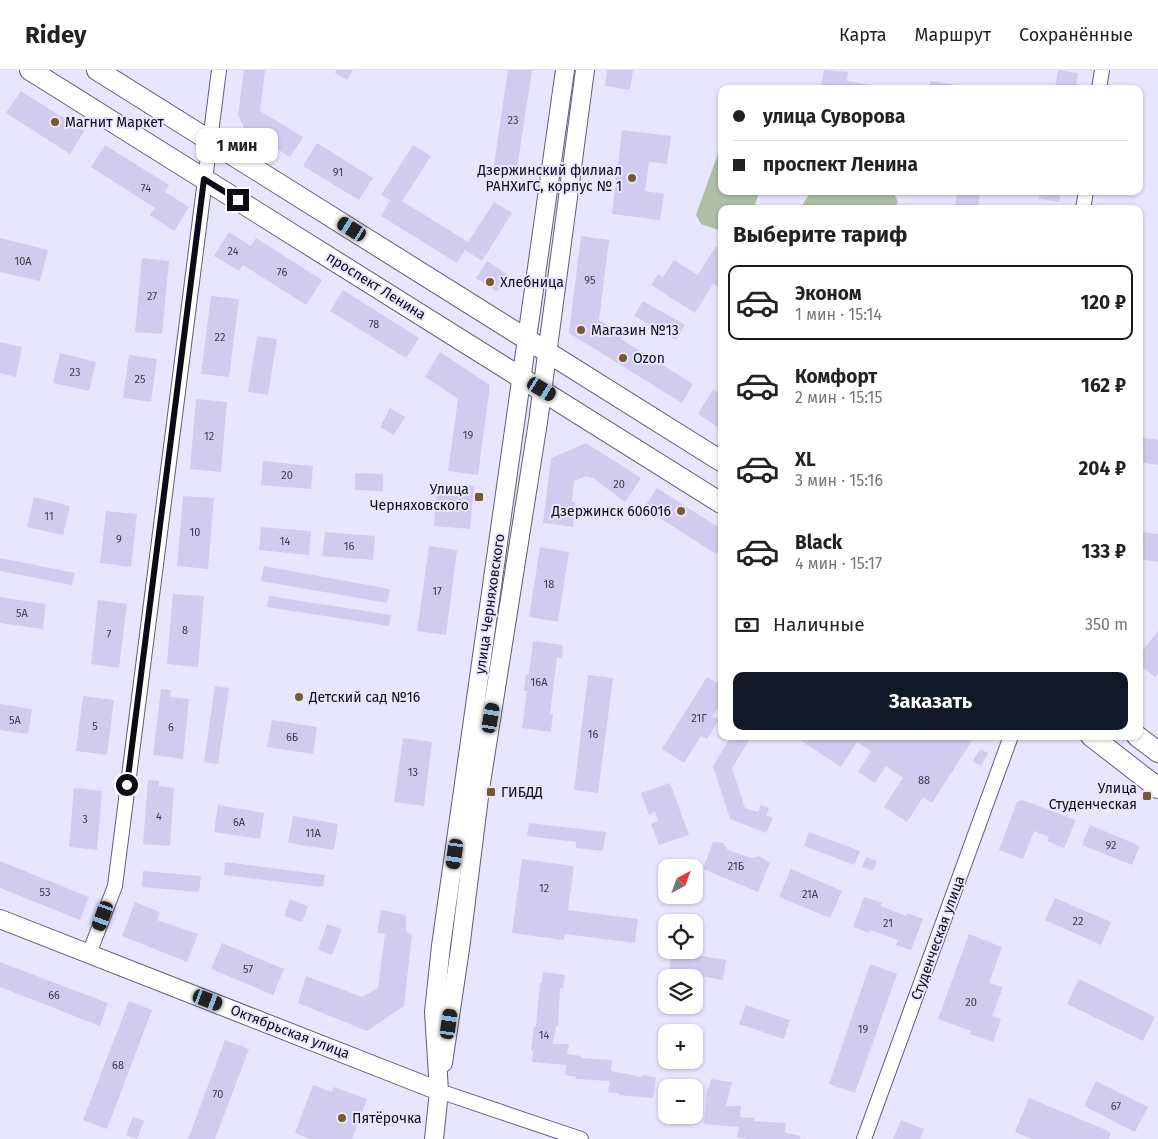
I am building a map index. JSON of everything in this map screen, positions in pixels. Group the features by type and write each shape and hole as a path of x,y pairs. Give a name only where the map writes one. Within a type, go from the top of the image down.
{"main road":[{"name":"проспект Ленина","path":"30,70 542,389 718,501"},
{"path":"97,70 718,459"},
{"path":"1096,740 1158,788"},
{"path":"1142,740 1158,752"}],"street":[{"path":"89,954 114,886 219,70"},
{"name":"улица Черняховского","path":"434,1139 438,1091 434,1012 441,946 565,70"},
{"path":"438,1091 460,949 480,789 542,389 585,70"},
{"path":"1100,85 1102,70"},
{"name":"Студенческая улица","path":"864,1139 1010,740"},
{"name":"Октябрьская улица","path":"0,919 438,1091 581,1139"}],"green space":[{"path":"718,153 718,195 758,195 755,205 718,205 718,230 701,224 696,215"},
{"path":"809,195 895,195 898,202 896,205 802,205"}],"building":[{"path":"244,70 265,70 260,111 303,137 290,157 244,128 238,115"},
{"path":"336,70 353,70 347,80 335,73"},
{"path":"508,70 532,70 516,175 493,171"},
{"path":"607,70 633,70 630,90 605,86"},
{"path":"824,70 848,72 847,81 872,85 821,85"},
{"path":"1058,70 1078,73 1076,85 1056,85"},
{"path":"930,81 953,84 953,85 930,85"},
{"path":"21,91 84,131 70,154 6,113"},
{"name":"Дзержинский филиал РАНХиГС, корпус № 1","path":"622,130 671,136 667,164 649,162 645,191 664,194 660,220 612,214"},
{"path":"317,143 373,178 359,200 303,166"},
{"path":"105,145 169,185 165,192 189,207 174,231 150,215 155,208 91,167"},
{"path":"413,145 431,156 402,201 468,242 494,202 512,213 482,261 465,250 457,263 381,216 390,200 381,195"},
{"path":"957,195 980,195 978,205 955,205"},
{"path":"1040,195 1060,195 1059,202 1039,199"},
{"path":"229,232 251,246 256,238 322,280 306,305 243,265 239,271 214,256"},
{"path":"581,236 609,240 599,320 623,335 621,339 693,384 682,403 569,333"},
{"path":"0,238 48,250 40,281 0,272"},
{"path":"716,246 718,247 718,287 713,284 695,313 651,285 658,274 663,277 674,260 698,275"},
{"path":"142,258 169,261 162,334 135,332"},
{"path":"487,261 508,275 497,292 476,278"},
{"path":"343,290 419,338 406,358 330,311"},
{"path":"211,296 239,299 229,377 201,374"},
{"path":"643,301 685,325 676,340 634,316"},
{"path":"257,336 277,339 268,395 248,392"},
{"path":"0,342 22,347 16,377 0,373"},
{"path":"440,352 490,385 478,475 448,471 458,399 425,377"},
{"path":"60,353 96,362 89,391 53,383"},
{"path":"129,355 157,359 151,402 123,398"},
{"path":"713,389 718,392 718,427 698,414"},
{"path":"196,399 227,402 221,472 190,469"},
{"path":"390,408 405,417 394,435 380,427"},
{"path":"1143,438 1158,440 1158,465 1143,463"},
{"path":"586,443 641,478 625,502 593,478 586,476 574,481 572,502 575,502 573,527 543,523 551,458"},
{"path":"263,461 313,466 311,489 261,485"},
{"path":"355,473 383,474 383,491 355,490"},
{"path":"437,483 474,486 470,529 434,526"},
{"path":"657,488 718,527 718,551 716,554 644,508"},
{"path":"183,496 214,498 208,569 177,566"},
{"path":"34,497 70,506 63,535 27,527"},
{"path":"106,511 137,514 131,567 100,563"},
{"path":"261,527 311,531 309,555 259,550"},
{"path":"325,532 375,536 373,560 322,556"},
{"path":"1143,532 1158,534 1158,562 1143,560"},
{"path":"429,546 457,550 446,635 417,631"},
{"path":"540,547 569,552 558,622 529,617"},
{"path":"0,558 75,573 72,585 0,571"},
{"path":"264,566 390,589 387,603 261,581"},
{"path":"173,594 204,596 198,667 167,664"},
{"path":"269,596 391,615 389,626 267,607"},
{"path":"0,597 46,604 43,629 0,623"},
{"path":"98,600 127,604 119,668 91,664"},
{"path":"1158,631 1158,674 1155,677 1143,667 1143,650"},
{"path":"533,641 563,645 562,658 557,657 550,714 553,714 551,732 522,728 527,691 524,691 526,674 529,674"},
{"path":"588,675 613,678 598,793 574,790"},
{"path":"707,677 718,683 718,707 713,716 718,719 718,722 707,739 701,736 684,763 662,749"},
{"path":"215,686 229,688 218,764 204,762"},
{"path":"161,689 171,690 170,697 189,699 183,759 153,755"},
{"path":"83,696 114,700 107,755 76,751"},
{"path":"0,704 32,709 28,734 0,730"},
{"path":"272,720 317,727 313,754 267,747"},
{"path":"403,738 432,742 424,806 394,802"},
{"path":"729,740 750,740 732,768 745,808 758,812 761,805 769,808 766,815 773,818 766,833 730,819 713,766"},
{"path":"800,740 972,740 932,803 923,797 907,822 884,807 903,778 886,766 875,783 858,772 871,751 857,742 841,767"},
{"path":"980,749 988,753 981,766 973,761"},
{"path":"148,780 159,781 159,786 174,788 170,846 143,844"},
{"path":"670,783 689,835 659,845 651,824 658,821 655,812 649,815 641,793"},
{"path":"74,788 102,791 97,850 69,847"},
{"path":"1022,800 1076,820 1064,848 1047,841 1049,837 1034,831 1023,859 999,850 1017,802"},
{"path":"218,805 264,813 260,839 214,832"},
{"path":"293,816 338,824 334,850 288,843"},
{"path":"529,823 606,832 603,851 576,848 576,842 527,836"},
{"path":"1090,825 1140,846 1132,865 1082,845"},
{"path":"809,832 860,851 854,865 804,846"},
{"path":"713,842 723,843 728,850 752,858 760,856 770,863 758,892 703,869"},
{"path":"866,857 877,861 873,871 862,867"},
{"path":"522,859 574,866 568,910 638,919 635,943 565,934 564,940 512,933"},
{"path":"0,861 89,897 80,920 0,888"},
{"path":"225,862 325,875 323,887 224,875"},
{"path":"791,869 842,891 830,918 779,897"},
{"path":"143,871 201,876 199,892 142,887"},
{"path":"864,897 882,903 881,906 906,916 907,913 923,919 911,950 896,945 898,940 871,930 869,933 853,927"},
{"path":"1055,898 1111,922 1101,945 1045,920"},
{"path":"290,899 308,906 302,922 284,916"},
{"path":"135,902 160,912 157,920 198,934 187,962 122,936"},
{"path":"381,910 406,915 406,932 412,934 404,1006 367,1031 298,1003 306,976 362,997 378,988 385,934 377,933"},
{"path":"327,924 342,929 332,955 318,950"},
{"path":"969,934 1002,947 989,983 1003,987 992,1016 1001,1019 993,1042 970,1034 971,1031 938,1019"},
{"path":"222,943 284,969 273,995 211,969"},
{"path":"703,956 726,960 723,980 703,977 703,969 669,969 671,959 703,959"},
{"path":"0,962 108,1003 100,1026 0,987"},
{"path":"870,964 897,974 855,1093 829,1084"},
{"path":"543,972 565,975 563,989 560,988 558,1026 556,1026 553,1044 569,1044 567,1054 581,1056 581,1058 612,1060 611,1071 642,1077 642,1075 656,1077 653,1098 618,1095 618,1093 608,1092 610,1081 575,1079 576,1077 565,1075 566,1065 532,1062 533,1051 531,1051 534,1026 536,1027 540,983 542,983"},
{"path":"1079,979 1155,1017 1143,1041 1067,1004"},
{"path":"129,1001 152,1010 107,1129 83,1120"},
{"path":"746,1005 790,1020 784,1039 739,1024"},
{"path":"225,1040 249,1049 215,1139 188,1139"},
{"path":"711,1079 732,1082 726,1106 741,1106 740,1117 754,1118 754,1121 786,1123 785,1133 798,1135 802,1139 748,1139 737,1137 739,1127 704,1124 707,1088 709,1089"},
{"path":"1096,1081 1148,1107 1135,1132 1084,1106"},
{"path":"313,1085 332,1092 334,1087 367,1099 352,1139 310,1139 295,1133"},
{"path":"1029,1098 1111,1132 1109,1139 1032,1139 1015,1132"},
{"path":"133,1117 144,1121 137,1139 126,1135"},
{"path":"901,1120 924,1129 920,1139 893,1139"}],"place":[{"name":"Магнит Маркет","path":"55,122"},
{"name":"Дзержинский филиал РАНХиГС, корпус № 1","path":"632,178"},
{"name":"Хлебница","path":"490,282"},
{"name":"Магазин №13","path":"581,330"},
{"name":"Ozon","path":"623,358"},
{"name":"Улица Черняховского","path":"479,497"},
{"name":"Дзержинск 606016","path":"681,511"},
{"name":"Детский сад №16","path":"299,697"},
{"name":"ГИБДД","path":"491,792"},
{"name":"Улица Студенческая","path":"1147,796"},
{"name":"Пятёрочка","path":"342,1118"}],"route":[{"path":"127,785 204,179 238,200"}]}
